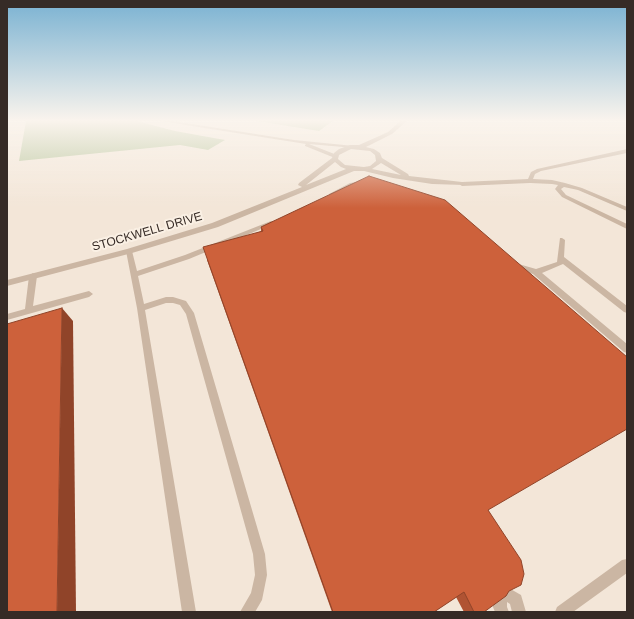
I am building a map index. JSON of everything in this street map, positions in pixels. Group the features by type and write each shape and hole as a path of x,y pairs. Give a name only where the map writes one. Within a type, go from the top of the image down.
{"street":[{"name":"STOCKWELL DRIVE","path":"290,194 335,158 342,150"},
{"path":"369,150 411,178"},
{"path":"364,169 375,166 382,150"},
{"path":"335,158 343,166 352,169 364,169 393,176 439,183 462,184"},
{"name":"STOCKWELL DRIVE","path":"7,282 129,251 215,225 352,169"}],"lane":[{"path":"315,150 335,158"},
{"path":"530,181 533,173 539,170 627,151"},
{"path":"462,184 530,181 563,184 598,196 627,209"},
{"path":"326,197 352,184 370,183"},
{"path":"563,184 558,190 564,196 627,227"},
{"path":"135,274 187,257 276,221"},
{"path":"536,272 560,263 562,240"},
{"path":"129,251 141,308 189,612"},
{"path":"561,258 627,310"},
{"path":"507,263 536,272 627,349"},
{"path":"29,311 33,276"},
{"path":"7,317 89,294"},
{"path":"141,308 166,300 173,300 183,303 190,313 259,554 261,575 257,596 247,612"},
{"path":"562,612 627,565"},
{"path":"502,612 500,600 504,595 510,595 518,604 520,612"}],"green space":[{"path":"21,150 131,150 19,161"}],"building":[{"path":"369,176 445,200 627,357 627,429 488,510 521,560 524,574 521,585 509,591 506,596 484,612 474,612 464,592 434,612 333,612 203,247 263,231 261,227"},
{"path":"62,308 57,612 7,612 7,324"}]}
